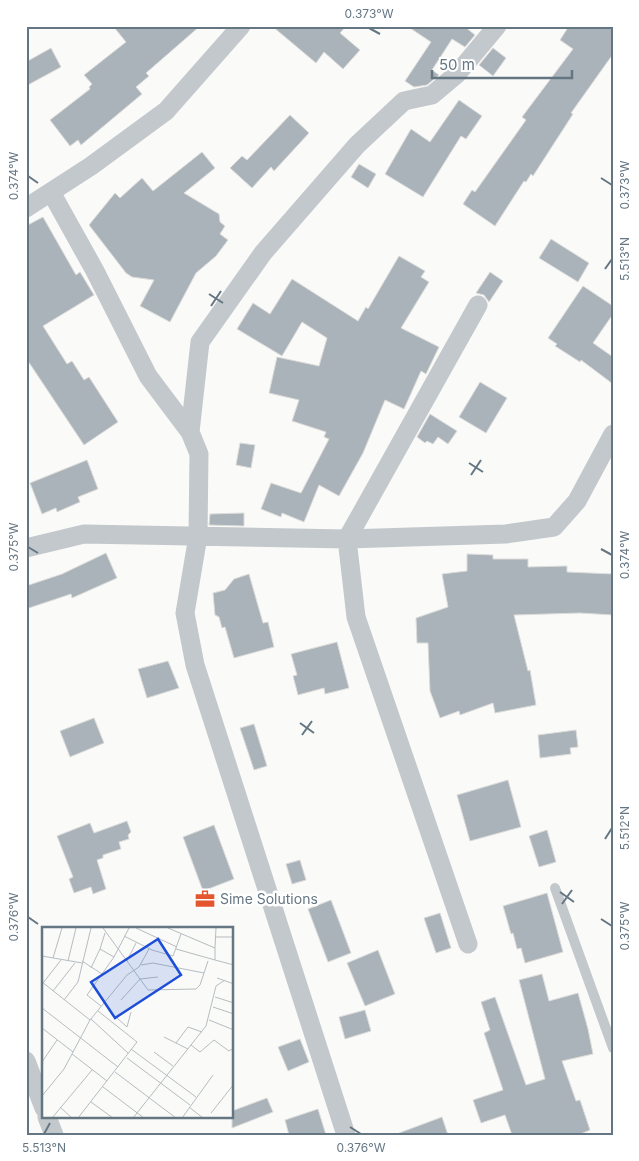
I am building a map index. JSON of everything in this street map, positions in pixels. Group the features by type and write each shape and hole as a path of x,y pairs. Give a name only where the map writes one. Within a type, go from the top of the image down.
{"street":[{"path":"26,208 166,111 241,26"},
{"path":"190,432 200,342 263,253 357,145 404,101 432,95 457,74 497,26"},
{"path":"51,192 148,376 190,432 199,454 198,536 185,613 195,665 346,1135"},
{"path":"468,944 356,617 347,539 478,305"},
{"path":"26,548 84,534 347,539 506,534 554,527 577,501 613,434"},
{"path":"26,1061 42,1103"},
{"path":"47,1118 54,1135"}],"lane":[{"path":"555,888 613,1048"}],"building":[{"path":"113,26 200,26 146,73 149,76 136,87 142,94 81,145 78,140 70,146 50,120 90,89 89,87 92,84 84,75 126,42"},
{"path":"272,26 346,26 340,33 360,50 343,69 324,52 316,63"},
{"path":"407,26 464,26 475,35 465,47 452,39 432,70 439,75 427,85 414,87 405,81 431,42"},
{"path":"569,26 613,26 613,54 571,113 573,114 533,176 531,174 526,182 524,181 495,226 463,204 472,190 475,192 526,120 522,117 573,49 560,40"},
{"path":"51,48 61,67 26,86 26,62"},
{"path":"493,48 506,58 493,76 479,65"},
{"path":"459,100 482,116 466,139 461,136 423,197 385,174 411,129 430,142"},
{"path":"290,115 309,133 274,171 271,167 252,188 230,168 242,156 247,160"},
{"path":"202,152 215,168 184,193 219,214 220,222 225,226 220,234 228,240 216,256 196,273 170,322 140,306 154,280 132,277 126,273 89,225 115,193 120,198 142,178 153,191"},
{"path":"359,164 376,174 368,188 351,177"},
{"path":"43,217 76,275 80,272 94,295 43,326 67,364 72,361 84,380 89,377 118,422 84,445 26,358 26,226"},
{"path":"551,239 589,263 578,282 539,258"},
{"path":"399,256 425,271 421,277 429,282 401,328 439,347 426,374 421,371 404,409 385,400 363,453 339,496 319,485 304,522 282,513 281,517 261,509 271,483 301,493 329,439 324,437 326,432 292,421 299,400 269,393 277,357 319,366 327,338 302,322 282,356 237,329 253,303 270,314 292,279 358,321 366,307 368,309"},
{"path":"490,272 503,281 489,302 484,295 476,293"},
{"path":"583,286 613,306 613,314 593,343 613,357 613,384 581,360 580,362 555,346 557,344 548,338"},
{"path":"480,382 507,398 486,433 459,417"},
{"path":"430,414 457,431 448,444 438,437 433,444 427,441 425,443 417,437"},
{"path":"240,443 255,445 251,468 236,465"},
{"path":"87,460 98,489 78,497 80,502 57,512 56,508 42,514 30,483"},
{"path":"244,513 244,526 209,525 210,514"},
{"path":"106,553 117,578 72,598 71,594 26,609 26,586 62,574"},
{"path":"467,554 493,555 493,559 528,559 528,567 567,566 567,572 613,574 613,615 580,613 514,615 528,671 530,670 536,705 495,713 493,703 460,715 459,711 440,718 430,691 428,643 417,643 416,618 448,607 442,574 467,571"},
{"path":"249,574 263,623 268,622 274,647 234,658 225,627 222,628 219,617 215,615 213,593 225,590 234,579"},
{"path":"337,642 349,688 325,694 324,688 298,695 293,676 297,675 291,654"},
{"path":"168,661 179,688 147,698 138,669"},
{"path":"94,718 104,743 70,757 60,731"},
{"path":"254,724 267,766 254,770 240,728"},
{"path":"576,730 578,747 570,748 571,754 540,758 538,735"},
{"path":"508,780 521,827 470,841 457,795"},
{"path":"127,821 131,832 128,835 129,839 119,842 121,849 103,855 103,858 97,860 106,889 93,894 91,887 74,893 69,879 73,877 57,836 90,823 94,833"},
{"path":"214,825 234,879 203,891 183,837"},
{"path":"547,830 556,862 539,867 529,836"},
{"path":"300,860 306,880 292,884 286,864"},
{"path":"547,893 563,952 525,963 521,948 517,949 513,933 511,934 503,906"},
{"path":"331,900 351,953 328,962 308,909"},
{"path":"440,913 451,948 436,953 424,918"},
{"path":"378,950 395,994 365,1006 347,963"},
{"path":"542,974 549,1001 578,993 588,1029 593,1054 562,1061 576,1101 580,1100 590,1130 578,1135 512,1135 505,1115 481,1123 473,1100 503,1090 484,1033 490,1030 481,1002 495,997 526,1085 545,1079 519,980"},
{"path":"365,1010 371,1031 345,1039 339,1017"},
{"path":"300,1039 309,1062 288,1071 278,1047"},
{"path":"267,1098 273,1112 232,1128 234,1110"},
{"path":"318,1109 326,1135 289,1135 285,1120"},
{"path":"442,1117 448,1135 399,1135 399,1133"}],"place":[{"name":"Sime Solutions","path":"205,899"}]}
